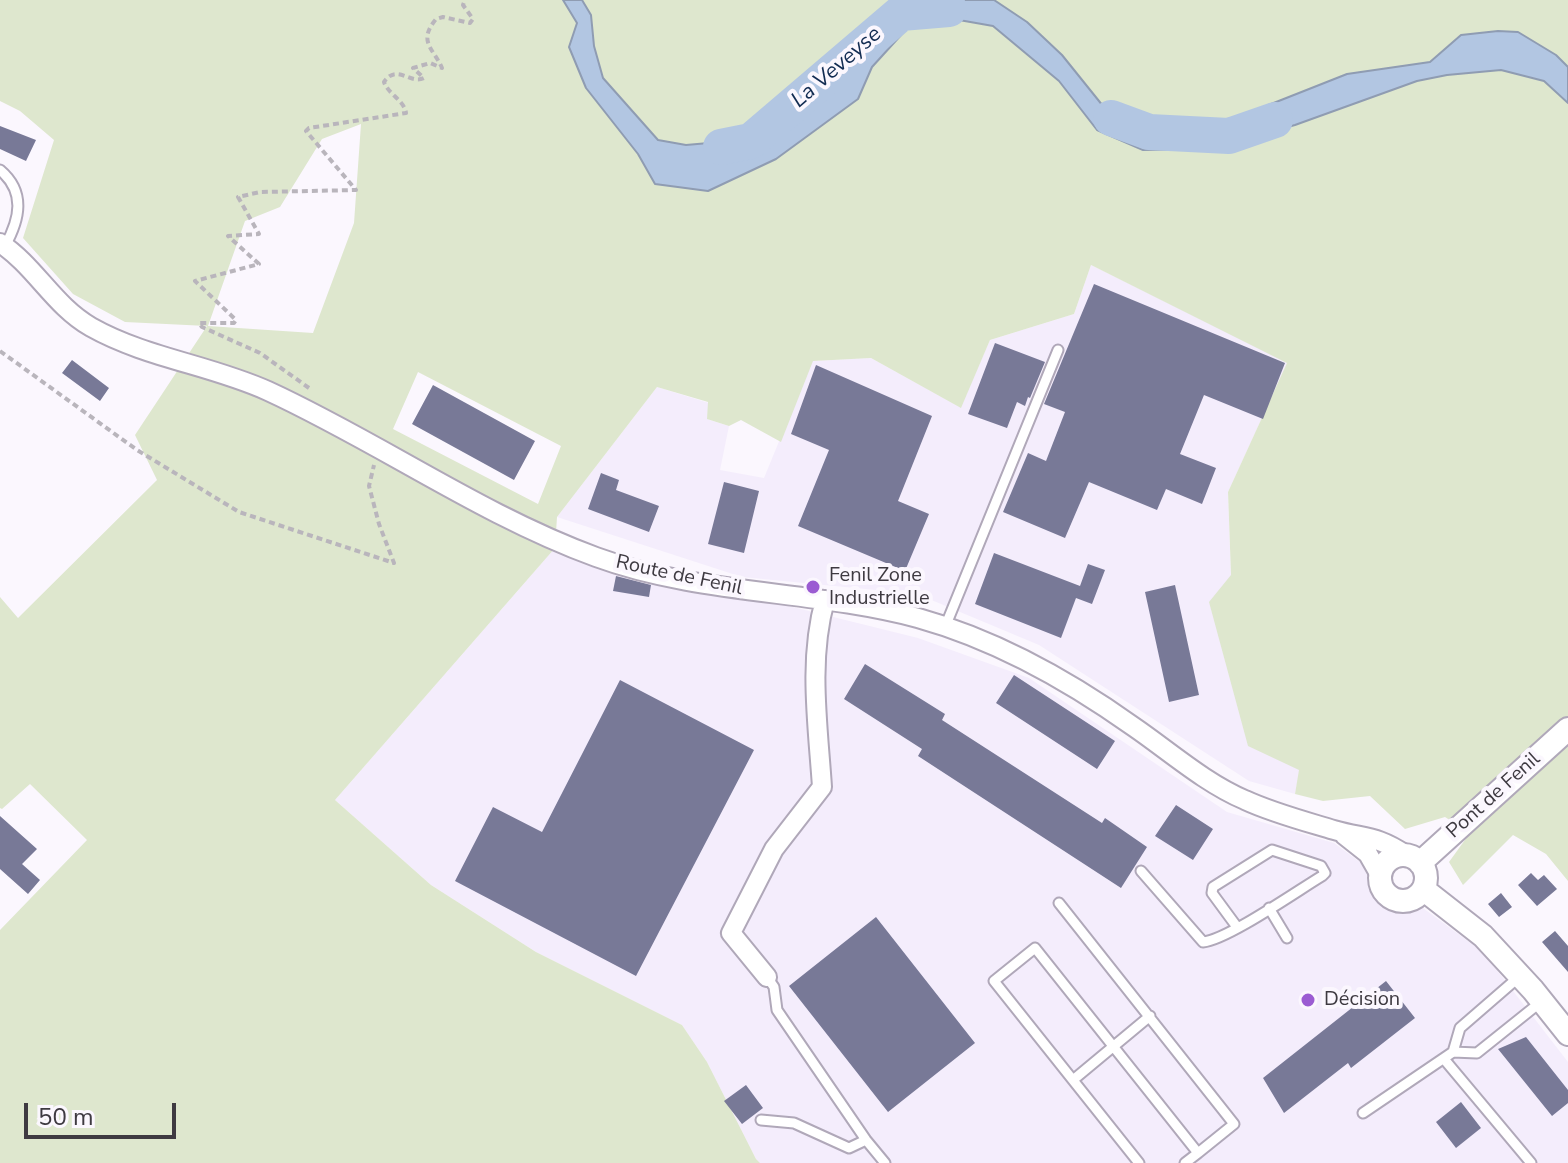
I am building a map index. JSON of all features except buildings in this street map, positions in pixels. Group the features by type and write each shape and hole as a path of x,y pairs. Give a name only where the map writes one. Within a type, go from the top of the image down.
{"street":[{"name":"Route de Fenil","path":"2,244 64,307 90,327 116,339 265,390 379,447 508,518 594,557 666,577 825,600 916,618 977,638 1030,661 1115,713 1217,785 1244,800 1338,831 1377,838 1413,859"},
{"path":"767,977 731,933 774,849 822,787 816,685 818,625 825,600"},
{"name":"Pont de Fenil","path":"1413,859 1451,835 1568,729"},
{"name":"Route de Fenil","path":"1338,831 1362,847 1380,875"},
{"path":"1413,859 1426,876 1423,889 1412,900 1397,900 1384,892 1380,875 1388,861 1413,859"},
{"path":"1423,889 1483,936 1568,1034"}],"lane":[{"path":"0,170 13,182 19,198 18,217 2,244"},
{"path":"945,627 1058,350"},
{"path":"1141,871 1203,942 1237,927 1322,876 1325,873 1321,866 1272,850 1213,887 1212,893 1237,927"},
{"path":"1059,903 1234,1124 1185,1163"},
{"path":"1269,908 1287,938"},
{"path":"1139,1163 994,981 1035,948 1198,1153"},
{"path":"1448,1055 1460,1028 1520,976"},
{"path":"767,977 774,987 777,1010 885,1163"},
{"path":"1363,1113 1448,1055 1477,1053 1542,1001"},
{"path":"1073,1080 1150,1016"},
{"path":"1448,1055 1531,1163"},
{"path":"761,1120 794,1123 849,1148 866,1140"}],"path":[{"path":"311,413 311,390 300,380 260,353 199,323 234,323 236,320 195,281 259,264 228,236 259,234 238,197 260,192 356,190 306,131 309,128 406,113 404,105 384,82 396,73 418,81 424,78 413,68 424,64 442,68 428,44 427,35 436,19 443,17 470,23 473,19 463,5 465,0"},
{"path":"0,351 137,450 239,512 394,563 369,486 379,447"}],"shaded area":[{"path":"1091,265 1288,362 1228,492 1231,576 1300,771 1295,794 1249,781 1039,645 917,594 742,577 557,517 657,387 709,403 707,419 729,426 720,470 764,478 812,361 871,358 960,407 990,340 1074,314"},
{"path":"555,548 918,638 1029,678 1227,812 1334,843 1483,952 1568,1062 1568,1163 760,1163 707,1062 682,1025 536,952 431,885 335,800"}],"green space":[{"path":"0,0 563,0 577,23 569,47 586,88 638,154 655,184 858,99 872,67 912,23 959,20 993,26 1059,81 1097,130 1143,150 1255,136 1295,125 1417,81 1447,75 1501,70 1544,81 1568,103 1568,881 1546,854 1513,835 1463,885 1449,862 1470,833 1445,817 1405,829 1370,796 1323,801 1295,794 1299,770 1248,746 1209,602 1231,575 1228,492 1287,363 1091,265 1074,314 990,340 961,408 871,358 813,361 781,442 741,420 729,426 707,419 708,402 657,387 557,517 555,548 335,800 431,885 536,952 682,1025 707,1062 760,1163 0,1163 0,930 87,840 30,784 0,808 0,597 18,618 157,480 135,435 207,326 125,322 73,294 23,238 54,140 20,111 0,101","holes":["361,124 354,223 313,333 208,326 245,221 280,207 322,139","418,372 561,446 538,504 393,429"]},
{"path":"582,0 916,0 861,47 817,95 776,126 720,142 686,145 658,140 603,78 594,46 591,15"},
{"path":"994,0 1568,0 1568,67 1556,55 1498,31 1462,35 1430,62 1347,74 1266,106 1229,136 1149,132 1103,106 1062,55"}],"water":[{"path":"563,0 582,0 591,15 594,46 603,78 658,140 686,145 720,142 776,126 817,95 861,47 916,0 994,0 1027,22 1062,55 1103,106 1149,132 1229,136 1266,106 1347,74 1430,62 1461,35 1498,31 1518,32 1556,55 1568,67 1568,103 1544,81 1501,70 1447,75 1417,81 1295,125 1255,136 1191,149 1143,150 1097,130 1059,81 993,26 959,20 912,23 872,67 858,99 776,159 708,191 655,184 638,154 586,88 569,47 577,23"}],"waterway":[{"name":"La Veveyse","path":"721,147 751,141 901,13 949,9"},
{"name":"La Veveyse","path":"1111,118 1149,132 1229,136 1275,120"}],"place":[{"name":"Fenil Zone Industrielle","path":"813,587"},
{"name":"Décision","path":"1308,1000"}]}
